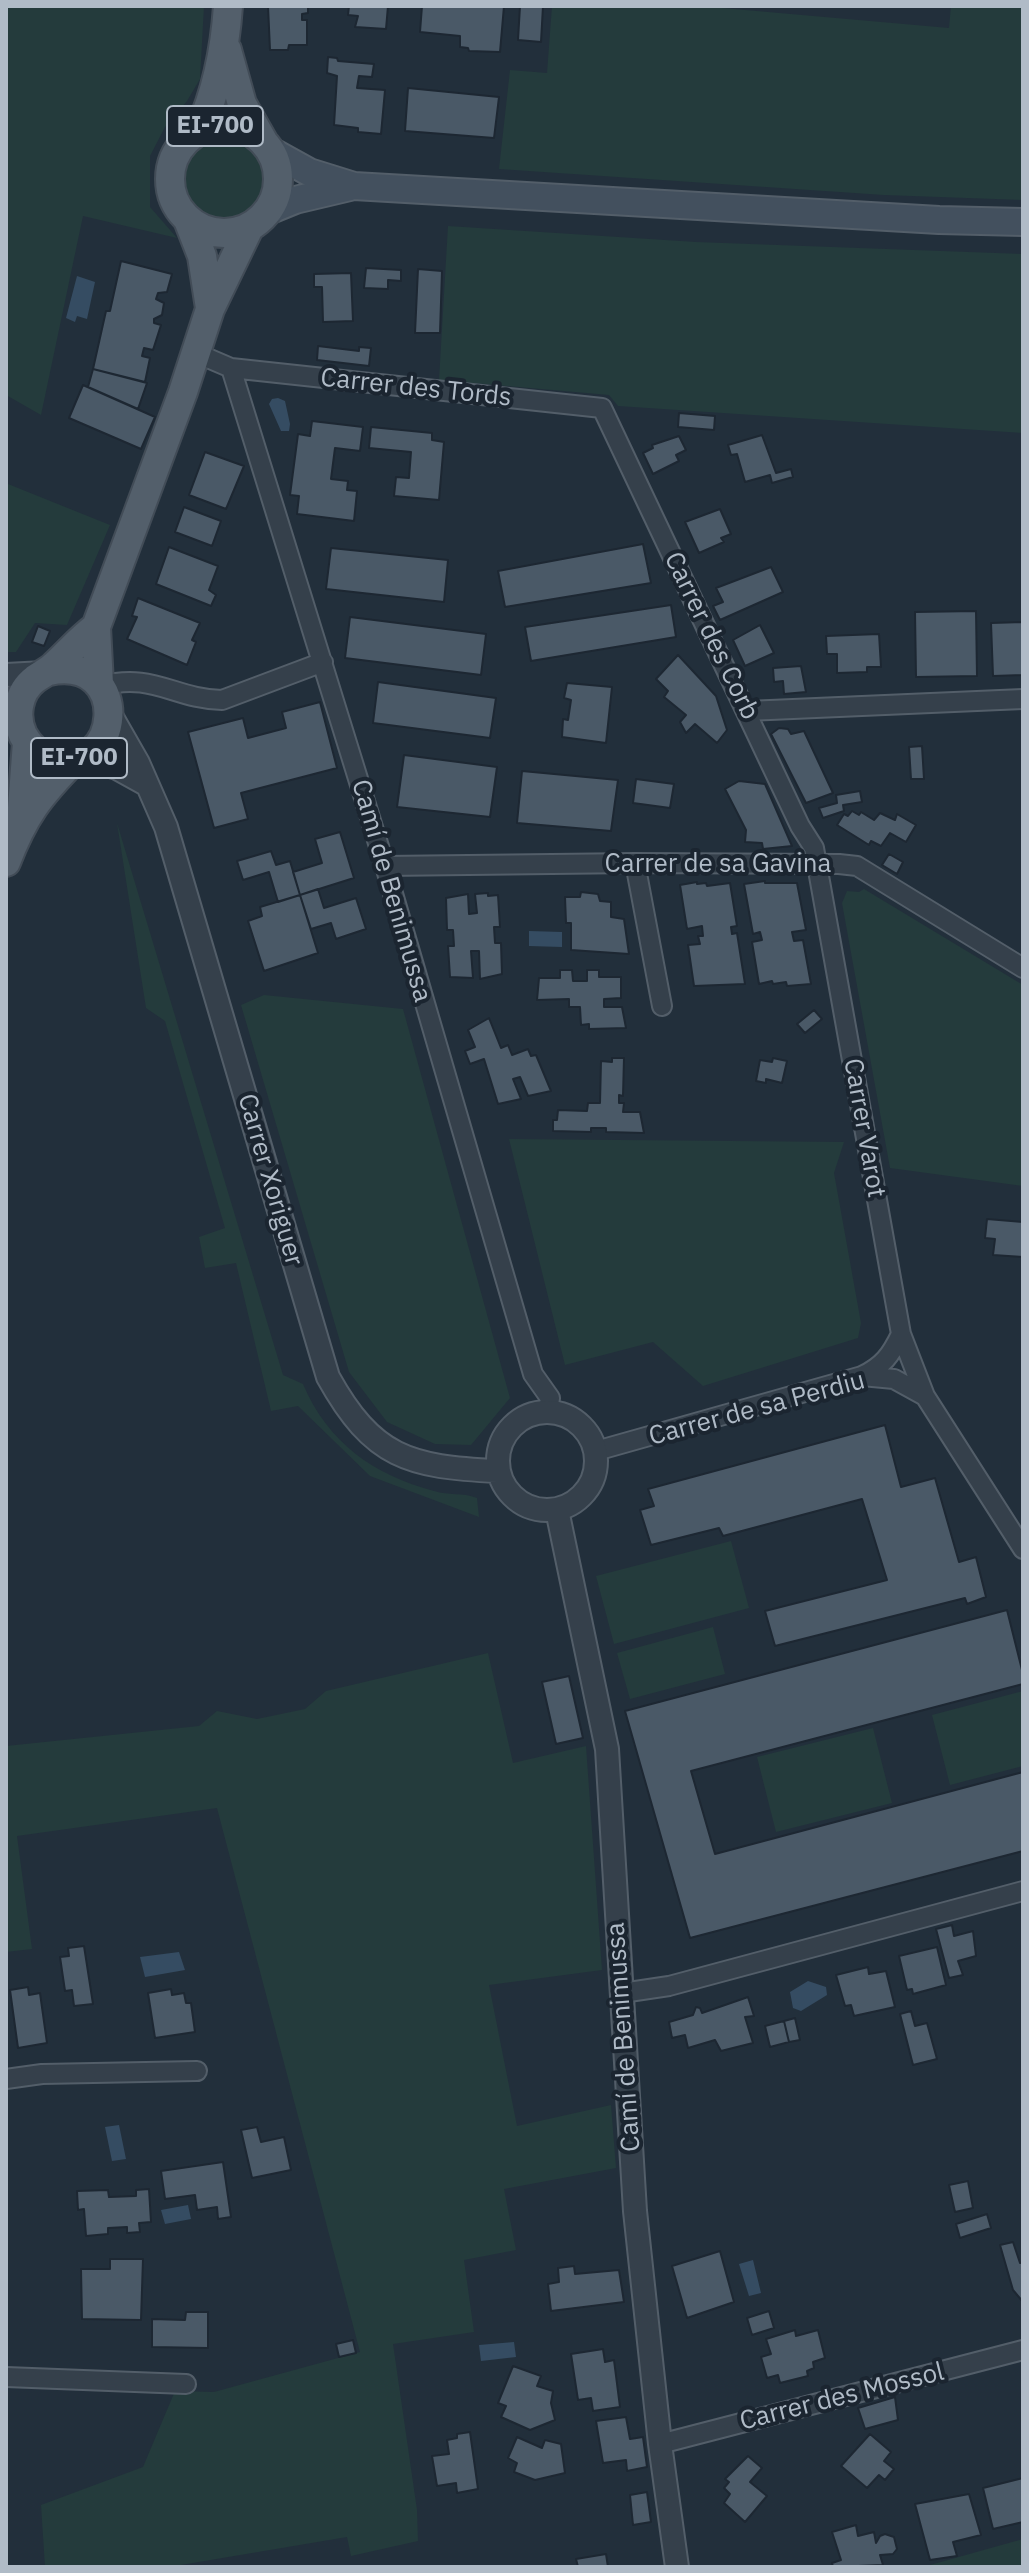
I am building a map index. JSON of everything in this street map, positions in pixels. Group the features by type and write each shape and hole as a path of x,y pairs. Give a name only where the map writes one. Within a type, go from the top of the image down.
{"main road":[{"name":"EI-700","path":"199,131 212,98 225,41 228,6"},
{"name":"EI-700","path":"6,862 20,826 46,788 77,758 99,745 109,725 110,714 100,685 96,627 210,309 279,183 278,169 242,104 225,41"},
{"name":"EI-700","path":"210,309 202,256 188,220 171,192 170,172 175,155 186,140 216,125 235,126 249,131 267,146"},
{"path":"267,146 309,172 354,186 1023,222"},
{"path":"188,220 197,227 215,233 233,233 295,200 354,186"},
{"name":"EI-700","path":"20,826 19,703 33,681 96,627"},
{"path":"46,672 62,668 76,670 100,685"},
{"name":"EI-700","path":"18,730 48,758 77,758"}],"street":[{"name":"Carrer des Tords","path":"196,353 231,368 602,408"},
{"name":"Camí de Benimussa","path":"231,368 385,866 533,1374 550,1398 548,1411"},
{"name":"Carrer des Corb","path":"602,408 800,826 814,848 816,864"},
{"path":"100,685 121,681 145,682 206,700 222,700 323,662"},
{"path":"6,675 46,672"},
{"path":"747,711 1023,699"},
{"name":"Carrer Xoriguer","path":"110,714 166,827 328,1377 344,1407 375,1442 405,1459 451,1469 498,1471"},
{"path":"77,758 117,768 146,784"},
{"path":"635,863 662,1006"},
{"name":"Carrer de sa Gavina","path":"385,866 635,863 857,866 1023,968"},
{"name":"Carrer Varot","path":"816,864 901,1334 925,1396"},
{"path":"862,1376 880,1367 893,1352 901,1334"},
{"name":"Carrer de sa Perdiu","path":"596,1451 862,1376 894,1379 925,1396"},
{"path":"925,1396 1023,1549"},
{"path":"548,1411 570,1417 587,1431 596,1451 595,1477 581,1499 557,1510 531,1509 509,1494 498,1471 499,1449 509,1429 527,1416 548,1411"},
{"name":"Camí de Benimussa","path":"557,1510 607,1749 635,2211 660,2444 677,2567"},
{"path":"622,1993 669,1986 1023,1891"},
{"path":"6,2079 42,2074 197,2071"},
{"name":"Carrer des Mossol","path":"660,2444 1023,2350"},
{"path":"6,2377 186,2384"}],"green space":[{"path":"6,6 204,6 200,79 187,101 165,127 150,156 150,207 177,238 83,216 41,415 6,395"},
{"path":"552,6 700,6 949,28 951,6 1023,6 1023,200 884,195 499,169 510,70 547,73"},
{"path":"225,137 242,140 256,150 266,164 269,181 266,198 256,212 242,222 225,225 208,222 194,212 184,198 181,181 184,164 194,150 208,140"},
{"path":"448,226 696,242 1023,254 1023,433 618,406 609,395 439,380"},
{"path":"8,484 110,525 67,625 35,623 16,652 6,652"},
{"path":"117,823 283,1375 303,1384 326,1423 355,1454 412,1484 477,1498 479,1517 370,1476 298,1406 271,1411 236,1263 205,1268 199,1237 225,1228 165,1021 146,1008"},
{"path":"864,889 1023,985 1023,1186 890,1168 842,903 847,891"},
{"path":"264,995 403,1009 510,1398 471,1445 435,1444 387,1422 349,1372 241,1005"},
{"path":"509,1139 844,1142 834,1173 861,1323 858,1338 703,1386 653,1342 565,1365"},
{"path":"731,1541 749,1608 614,1644 596,1576"},
{"path":"713,1627 725,1674 630,1699 617,1653"},
{"path":"488,1653 513,1763 586,1746 602,1970 489,1985 517,2126 611,2105 616,2168 504,2189 516,2250 464,2260 474,2332 393,2344 417,2510 418,2541 351,2556 347,2537 169,2567 45,2567 41,2505 143,2467 175,2391 214,2392 360,2352 217,1808 17,1836 32,1949 6,1952 6,1746 199,1726 217,1711 257,1719 305,1709 326,1691"},
{"path":"1023,1691 1023,1766 950,1785 932,1715"},
{"path":"873,1728 892,1803 776,1832 757,1757"},
{"path":"1023,2539 1023,2567 923,2567"}],"water":[{"path":"77,276 95,282 87,319 77,316 75,322 66,318"},
{"path":"272,399 285,401 289,431 281,431 269,404"},
{"path":"529,931 562,932 562,947 529,946"},
{"path":"179,1952 185,1970 145,1977 140,1957"},
{"path":"808,1981 826,1987 827,1995 801,2011 793,2008 790,1992"},
{"path":"119,2125 126,2159 112,2161 105,2127"},
{"path":"188,2205 191,2219 165,2224 161,2210"},
{"path":"753,2260 761,2293 749,2296 739,2264"},
{"path":"514,2342 516,2357 481,2361 479,2345"}],"building":[{"path":"268,6 308,6 308,13 302,14 302,20 307,20 307,45 289,45 288,50 270,50"},
{"path":"349,6 388,6 386,29 355,27 358,16 348,15"},
{"path":"422,6 504,6 500,52 469,51 460,47 460,36 420,32"},
{"path":"520,6 543,6 541,42 518,40"},
{"path":"328,57 337,58 338,61 374,64 372,77 359,76 357,88 385,90 381,134 334,125 337,76 327,73"},
{"path":"408,88 499,97 494,138 405,131"},
{"path":"121,261 172,274 167,292 158,293 156,299 164,303 162,315 154,319 154,323 161,325 153,350 144,348 142,356 150,358 145,382 93,369"},
{"path":"366,268 401,270 401,281 388,280 388,289 364,288"},
{"path":"418,269 442,271 440,333 415,333"},
{"path":"351,273 353,321 323,322 322,287 314,287 314,274"},
{"path":"318,346 359,351 359,347 371,348 369,366 317,360"},
{"path":"93,369 147,383 138,409 88,387"},
{"path":"83,385 155,417 141,449 69,418"},
{"path":"679,413 715,416 714,430 678,427"},
{"path":"312,421 363,427 360,451 335,448 331,479 348,481 347,490 357,491 354,521 297,514 299,496 290,495 298,434 310,436"},
{"path":"371,427 432,433 432,440 444,442 439,500 394,496 396,477 409,478 411,452 369,448"},
{"path":"762,435 776,473 791,469 793,477 772,483 770,475 745,482 737,454 731,455 728,445"},
{"path":"679,436 686,450 676,455 679,461 653,474 643,453 653,448 652,445"},
{"path":"205,452 244,466 226,509 189,495"},
{"path":"184,507 221,521 212,546 175,532"},
{"path":"720,509 731,534 721,538 724,542 699,553 685,522"},
{"path":"643,544 651,583 505,607 498,571"},
{"path":"169,547 218,566 209,590 216,595 211,606 156,584"},
{"path":"331,548 448,560 444,602 326,589"},
{"path":"771,567 783,592 720,620 713,606 723,602 716,588"},
{"path":"138,598 200,623 192,640 196,642 187,665 127,639 137,617 132,616"},
{"path":"671,605 676,637 531,661 525,627"},
{"path":"976,611 977,676 916,677 915,612"},
{"path":"350,617 486,634 481,675 345,658"},
{"path":"1023,622 1023,675 993,676 991,623"},
{"path":"760,625 774,653 745,666 733,640"},
{"path":"38,626 50,631 44,646 32,642"},
{"path":"879,634 881,667 867,667 867,672 837,673 837,654 827,654 826,636"},
{"path":"678,655 716,696 727,730 717,743 695,724 686,733 680,722 686,715 664,697 668,691 656,679"},
{"path":"801,666 806,692 784,694 783,681 774,682 773,668"},
{"path":"378,682 496,698 490,738 373,723"},
{"path":"567,683 612,687 606,743 562,737 563,719 568,720 571,700 564,698"},
{"path":"320,702 337,768 241,793 248,819 214,828 188,732 243,718 248,738 286,728 282,712"},
{"path":"779,728 788,729 791,734 804,731 833,793 806,803 771,734"},
{"path":"922,746 924,779 911,779 909,747"},
{"path":"404,755 497,767 490,817 397,807"},
{"path":"522,771 618,780 611,831 517,823"},
{"path":"636,779 674,784 670,808 633,803"},
{"path":"739,781 765,784 792,846 763,849 762,843 745,842 746,830 725,789"},
{"path":"860,791 862,802 843,805 844,811 823,818 819,808 837,803 836,795"},
{"path":"852,811 859,815 861,812 874,820 880,813 895,820 897,814 916,825 906,842 890,833 881,846 871,841 869,845 837,825 844,814 848,816"},
{"path":"340,832 354,878 300,895 293,872 322,863 315,839"},
{"path":"271,851 276,865 290,861 300,895 278,902 269,872 243,880 237,861"},
{"path":"889,854 903,862 897,874 882,865"},
{"path":"765,881 797,883 806,930 792,932 794,941 803,940 811,984 787,986 786,982 773,984 772,981 759,984 752,942 762,940 760,932 753,934 744,884"},
{"path":"706,883 707,886 730,883 737,926 731,927 732,934 737,933 745,984 694,986 688,945 700,944 698,936 703,936 702,926 687,929 680,885"},
{"path":"318,889 324,908 356,898 366,929 336,939 331,923 311,929 300,895"},
{"path":"581,892 598,894 600,901 611,902 611,917 624,919 629,954 571,950 571,923 566,923 565,897 580,897"},
{"path":"488,893 488,896 498,895 500,927 494,927 495,943 501,943 502,974 480,979 479,951 471,951 473,978 450,977 448,946 454,946 453,930 447,930 446,898 468,894 469,914 477,913 475,894"},
{"path":"300,895 318,953 264,971 248,921 262,916 260,907"},
{"path":"560,970 572,970 573,981 587,981 587,970 599,970 599,977 621,977 621,998 604,999 604,1007 622,1007 626,1028 589,1029 589,1024 581,1025 580,1007 569,1007 569,999 537,1000 539,978 560,978"},
{"path":"814,1010 822,1019 805,1033 797,1024"},
{"path":"489,1018 501,1048 508,1045 512,1055 528,1049 531,1056 536,1055 551,1091 528,1096 520,1077 513,1079 521,1099 498,1104 484,1059 470,1064 465,1051 475,1047 468,1030"},
{"path":"612,1058 624,1058 623,1096 619,1095 619,1103 624,1103 623,1112 640,1112 644,1133 606,1132 606,1128 591,1128 591,1132 553,1131 553,1120 557,1120 558,1110 587,1111 588,1103 600,1103 601,1061 612,1062"},
{"path":"773,1058 787,1061 782,1083 766,1079 766,1083 756,1081 760,1060 772,1062"},
{"path":"987,1219 1023,1222 1023,1257 993,1255 995,1239 985,1238"},
{"path":"885,1425 901,1487 935,1478 959,1562 976,1557 986,1597 967,1604 965,1598 775,1646 765,1611 887,1580 862,1499 723,1536 719,1528 651,1545 640,1510 654,1506 648,1489"},
{"path":"1007,1610 1023,1684 691,1771 715,1854 1023,1772 1023,1851 690,1938 625,1711"},
{"path":"569,1676 583,1738 556,1744 542,1682"},
{"path":"952,1925 954,1936 973,1931 976,1956 958,1961 963,1975 949,1978 936,1929"},
{"path":"84,1946 93,2004 74,2006 72,1990 65,1991 60,1957 69,1956 68,1948"},
{"path":"937,1947 946,1985 913,1994 912,1989 907,1990 899,1956"},
{"path":"868,1967 869,1974 886,1971 895,2007 854,2016 851,2005 845,2006 836,1975"},
{"path":"28,1987 29,1995 40,1993 47,2043 18,2048 10,1990"},
{"path":"171,1989 172,1995 184,1993 186,2003 191,2003 195,2032 155,2038 148,1993"},
{"path":"748,1997 754,2016 745,2017 753,2043 721,2051 715,2040 688,2048 685,2035 672,2038 669,2022 693,2015 696,2007 702,2013"},
{"path":"911,2011 915,2026 927,2023 937,2059 913,2065 900,2014"},
{"path":"795,2018 800,2040 789,2042 784,2021"},
{"path":"784,2021 789,2042 770,2047 765,2026"},
{"path":"257,2127 261,2142 284,2137 291,2170 252,2178 241,2130"},
{"path":"223,2162 231,2217 218,2219 217,2207 197,2210 195,2195 165,2199 161,2171"},
{"path":"968,2181 973,2208 955,2212 949,2185"},
{"path":"149,2189 151,2222 139,2223 140,2232 127,2233 127,2227 108,2228 108,2234 86,2236 84,2209 78,2210 77,2191 108,2190 109,2197 136,2196 136,2190"},
{"path":"987,2214 991,2228 960,2238 956,2224"},
{"path":"1013,2242 1020,2263 1023,2262 1023,2302 1013,2290 1000,2245"},
{"path":"720,2251 734,2302 687,2318 672,2266"},
{"path":"110,2259 143,2259 141,2320 82,2319 81,2269 110,2269"},
{"path":"574,2266 575,2274 619,2270 624,2302 551,2311 548,2284 559,2282 558,2268"},
{"path":"769,2311 774,2328 752,2335 747,2318"},
{"path":"186,2312 208,2312 208,2348 152,2347 152,2319 185,2320"},
{"path":"795,2330 796,2336 818,2330 825,2358 813,2362 814,2368 807,2371 808,2376 780,2383 778,2375 767,2378 761,2357 771,2354 766,2339"},
{"path":"353,2340 356,2353 339,2357 336,2344"},
{"path":"603,2349 605,2362 614,2360 620,2407 593,2411 591,2398 578,2400 571,2354"},
{"path":"513,2366 541,2376 537,2386 553,2391 551,2403 555,2420 530,2430 501,2417 506,2406 498,2403"},
{"path":"895,2397 898,2420 865,2429 858,2408"},
{"path":"626,2417 630,2439 643,2437 647,2467 627,2471 626,2460 603,2463 596,2421"},
{"path":"470,2432 478,2489 457,2493 456,2483 437,2486 432,2456 449,2454 447,2440"},
{"path":"870,2434 891,2452 884,2461 894,2469 885,2480 879,2475 867,2488 841,2466"},
{"path":"517,2437 542,2448 545,2440 561,2444 565,2473 535,2480 514,2472 517,2463 508,2458"},
{"path":"748,2456 762,2468 750,2482 767,2496 745,2522 724,2503 730,2494 724,2488 729,2482 725,2479"},
{"path":"1023,2478 1023,2522 993,2529 983,2488"},
{"path":"647,2492 651,2522 633,2525 630,2495"},
{"path":"969,2494 981,2535 953,2542 957,2556 930,2560 915,2504"},
{"path":"856,2525 858,2536 874,2532 876,2543 885,2534 894,2537 897,2549 893,2554 880,2555 883,2565 833,2567 832,2563 841,2560 832,2532"},
{"path":"606,2554 608,2567 578,2567 576,2559"}]}
